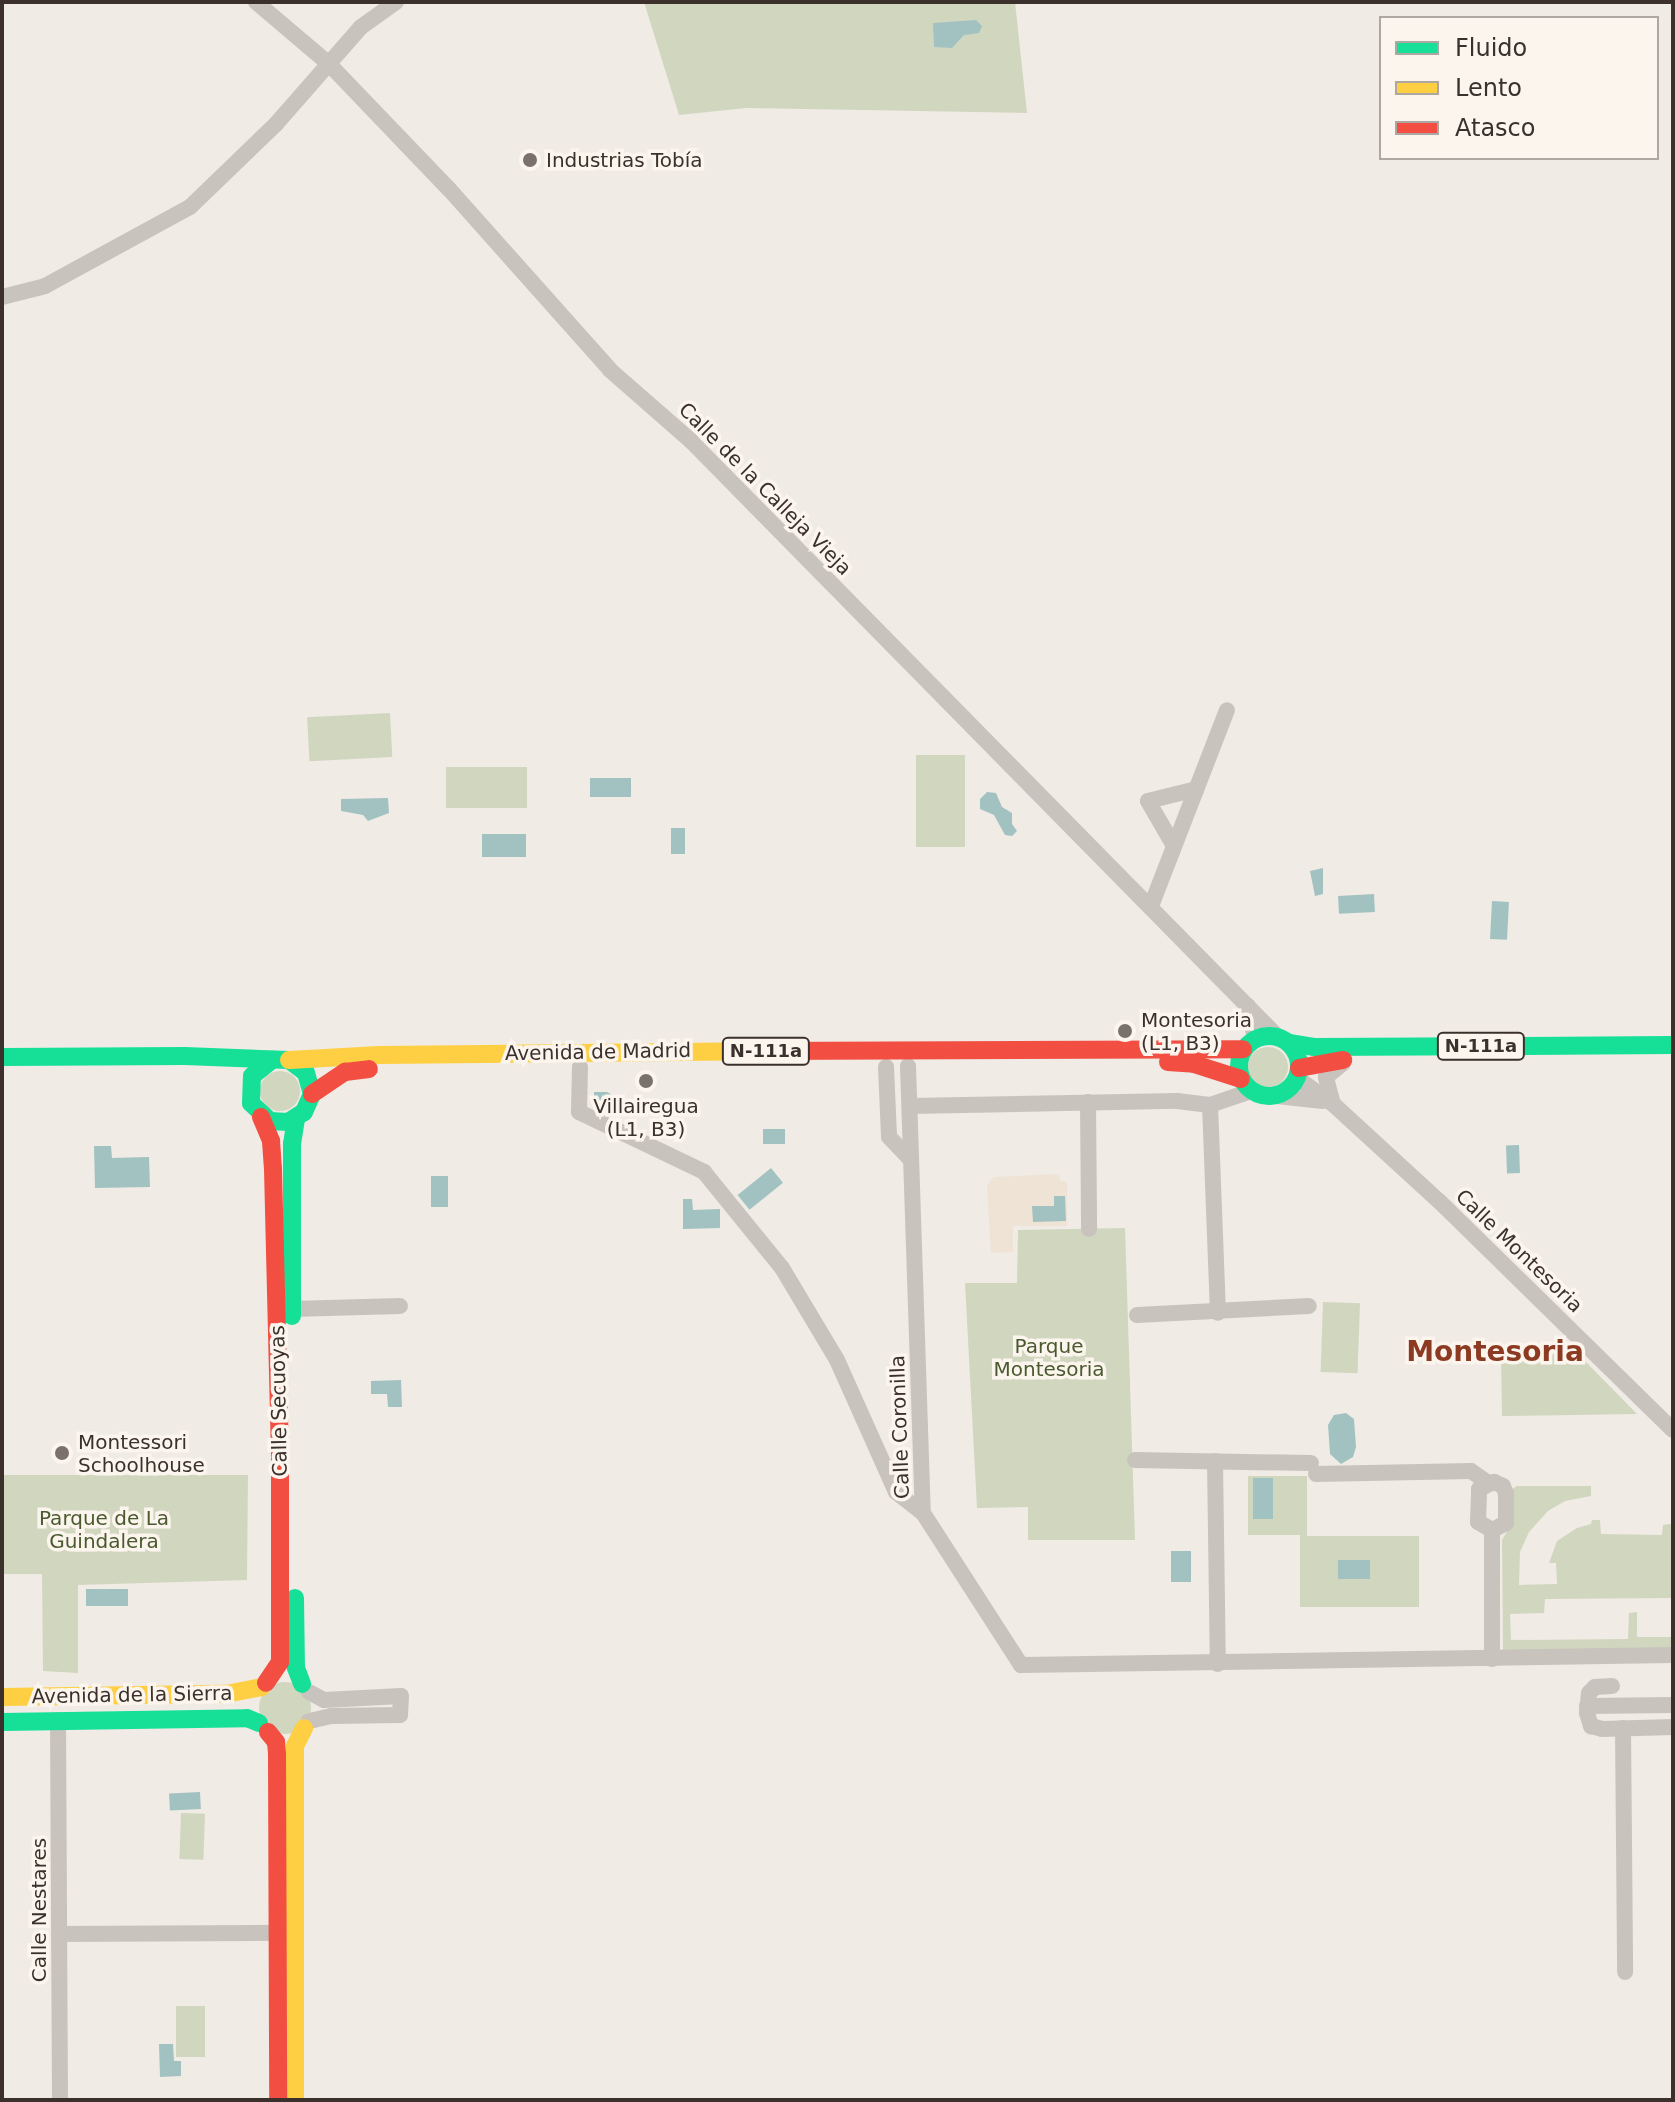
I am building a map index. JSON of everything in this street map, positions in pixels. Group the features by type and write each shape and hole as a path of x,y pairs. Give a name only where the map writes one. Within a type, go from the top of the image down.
{"main road":[{"name":"N-111a","path":"1249,1044 1284,1040 1314,1047 1673,1045"},
{"path":"1277,1096 1298,1073 1284,1040"},
{"path":"1246,1085 1238,1069 1249,1044"},
{"name":"Avenida de Madrid","path":"2,1057 171,1056 280,1060 379,1055 1249,1044"},
{"path":"248,1094 252,1076 280,1060 306,1073 312,1094"},
{"name":"N-111a","path":"1298,1073 1322,1061 1673,1060"},
{"name":"Avenida de Madrid","path":"312,1094 332,1078 354,1070 580,1067 886,1067 1177,1062 1211,1068 1246,1085"},
{"path":"2,1072 205,1068 223,1073 248,1094 261,1117 279,1123 296,1118"},
{"name":"N-111a","path":"1246,1085 1268,1097 1277,1096"},
{"name":"N-111a","path":"296,1118 304,1112 312,1094"},
{"name":"Calle Secuoyas","path":"261,1117 271,1141 273,1169 280,1460 280,1662 264,1685"},
{"name":"Calle Secuoyas","path":"296,1118 292,1144 291,1309 296,1662 306,1688"},
{"path":"278,2100 280,1933 277,1754 276,1742 263,1728 254,1705 264,1685 284,1677 306,1688 312,1701 307,1724 297,1736 295,1754 295,2100"},
{"name":"Avenida de la Sierra","path":"2,1697 226,1694 264,1685"},
{"name":"Avenida de la Sierra","path":"2,1722 247,1718 263,1728"},
{"path":"263,1728 286,1736 307,1724"}],"street":[{"name":"Calle de la Calleja Vieja","path":"256,2 329,64 449,189 610,370 691,441 1247,1004"},
{"path":"2,297 45,286 190,207 276,124 361,27 396,2"},
{"path":"1151,906 1227,710"},
{"path":"1174,846 1148,801 1197,789"},
{"path":"1247,1004 1284,1040"},
{"path":"1247,1004 1249,1044"},
{"path":"1277,1096 1311,1098 1333,1104 1326,1077 1349,1061"},
{"name":"Calle Coronilla","path":"908,1066 923,1513 1021,1665 1218,1664"},
{"path":"580,1067 579,1112 704,1172 782,1268 837,1360 896,1492 923,1513"},
{"path":"886,1067 889,1137 910,1159"},
{"name":"Calle Montesoria","path":"1298,1073 1439,1201 1673,1430"},
{"path":"910,1106 1177,1101 1210,1105 1246,1085"},
{"path":"1088,1102 1089,1229"},
{"path":"1210,1105 1218,1313"},
{"path":"291,1309 400,1306"},
{"path":"1137,1315 1218,1313 1229,1307 1309,1306"},
{"path":"1135,1460 1471,1471 1488,1483"},
{"path":"1215,1461 1218,1664 1673,1655"},
{"path":"1488,1483 1499,1483 1506,1494 1506,1523 1492,1530 1478,1522 1479,1489 1488,1483"},
{"path":"1492,1530 1492,1659"},
{"path":"1612,1686 1595,1687 1589,1693 1587,1706 1591,1726 1673,1727"},
{"path":"306,1688 324,1700 401,1696 400,1715 325,1716 307,1724"},
{"path":"1587,1706 1673,1705"},
{"name":"Calle Nestares","path":"58,1720 60,2100"},
{"path":"1623,1728 1625,1972"},
{"path":"59,1934 280,1933"}],"green space":[{"path":"644,2 1015,2 1027,113 746,108 679,115"},
{"path":"390,713 392,757 309,761 307,717"},
{"path":"916,755 965,755 965,847 916,847"},
{"path":"446,767 527,767 527,808 446,808"},
{"path":"1268,1047 1282,1053 1288,1067 1282,1081 1268,1087 1254,1081 1248,1067 1254,1053"},
{"path":"280,1071 294,1077 300,1091 294,1105 280,1111 266,1105 260,1091 266,1077"},
{"name":"Parque Montesoria","path":"1125,1228 1135,1540 1028,1540 1028,1507 977,1508 965,1283 1017,1283 1018,1230"},
{"path":"1323,1302 1360,1303 1358,1373 1321,1372"},
{"path":"1578,1354 1637,1414 1502,1416 1501,1355"},
{"name":"Parque de La Guindalera","path":"2,1475 248,1475 247,1580 78,1585 78,1673 43,1671 42,1574 2,1574"},
{"path":"1248,1476 1307,1476 1307,1536 1419,1536 1419,1607 1300,1607 1300,1535 1248,1535"},
{"path":"1517,1486 1591,1486 1591,1496 1565,1501 1548,1511 1529,1532 1520,1552 1519,1585 1557,1584 1556,1563 1549,1563 1557,1541 1577,1528 1591,1524 1592,1520 1600,1520 1601,1534 1662,1535 1663,1525 1670,1524 1673,1525 1673,1598 1545,1599 1544,1613 1510,1614 1511,1640 1628,1639 1629,1613 1637,1612 1637,1637 1673,1637 1673,1652 1503,1651 1502,1540 1509,1528 1511,1490"},
{"path":"285,1682 303,1690 311,1708 303,1726 285,1734 267,1726 259,1708 267,1690"},
{"path":"181,1813 205,1814 203,1860 179,1859"},
{"path":"176,2006 205,2006 205,2057 176,2057"}],"shaded area":[{"path":"1059,1174 1060,1181 1067,1182 1067,1226 1013,1226 1013,1252 991,1253 987,1185 994,1177"}],"water":[{"path":"976,20 982,26 979,33 964,35 952,48 934,47 933,23"},
{"path":"590,778 631,778 631,797 590,797"},
{"path":"987,792 996,793 1002,807 1012,813 1012,824 1017,831 1012,836 1005,835 994,815 980,809 980,799"},
{"path":"388,798 389,813 368,821 363,815 341,811 341,799"},
{"path":"671,828 685,828 685,854 671,854"},
{"path":"482,834 526,834 526,857 482,857"},
{"path":"1323,868 1323,894 1315,896 1310,871"},
{"path":"1374,894 1375,912 1339,914 1338,896"},
{"path":"1492,901 1509,902 1507,940 1490,939"},
{"path":"594,1092 607,1092 615,1096 616,1108 605,1113 594,1108"},
{"path":"763,1129 785,1129 785,1144 763,1144"},
{"path":"1506,1145 1519,1145 1520,1173 1507,1173"},
{"path":"94,1146 111,1146 112,1158 149,1157 150,1187 95,1188"},
{"path":"771,1168 783,1183 750,1210 738,1195"},
{"path":"431,1176 448,1176 448,1207 431,1207"},
{"path":"1054,1196 1065,1196 1066,1221 1033,1222 1032,1206 1054,1206"},
{"path":"683,1199 692,1199 693,1210 720,1209 720,1228 683,1229"},
{"path":"401,1380 402,1407 388,1407 387,1394 371,1394 371,1381"},
{"path":"1346,1413 1354,1419 1356,1447 1353,1457 1341,1464 1330,1454 1328,1425 1334,1415"},
{"path":"1253,1478 1273,1478 1273,1519 1253,1519"},
{"path":"1171,1551 1191,1551 1191,1582 1171,1582"},
{"path":"1338,1560 1370,1560 1370,1579 1338,1579"},
{"path":"86,1589 128,1589 128,1606 86,1606"},
{"path":"200,1792 201,1809 170,1811 169,1794"},
{"path":"159,2044 173,2044 174,2061 181,2061 181,2076 160,2077"}],"traffic: fast":[{"path":"1269,1036 1291,1044 1299,1066 1291,1088 1269,1096 1247,1088 1239,1066 1247,1044 1269,1036"},
{"path":"1289,1043 1314,1047 1673,1045"},
{"path":"2,1057 185,1056 289,1060 306,1073 312,1094 304,1112 288,1122 270,1121 251,1103 252,1076 272,1060"},
{"path":"292,1316 292,1144 296,1118"},
{"path":"295,1598 296,1668 302,1684"},
{"path":"2,1722 247,1718 259,1723"}],"traffic: slow":[{"path":"289,1060 379,1055 748,1051"},
{"path":"2,1697 226,1694 261,1687"},
{"path":"295,2100 295,1746 304,1728"}],"traffic: jam":[{"path":"748,1051 1243,1049"},
{"path":"1299,1068 1343,1060"},
{"path":"1168,1062 1194,1064 1241,1079"},
{"path":"312,1094 345,1072 369,1069"},
{"path":"261,1117 271,1141 273,1169 280,1460 280,1662 266,1683"},
{"path":"268,1732 276,1742 277,1754 278,2100"}],"place":[{"name":"Industrias Tobía","path":"530,160"},
{"name":"Montesoria (L1, B3)","path":"1125,1031"},
{"name":"Villairegua (L1, B3)","path":"646,1081"},
{"name":"Montessori Schoolhouse","path":"62,1453"}],"district":[{"name":"Montesoria","path":"1495,1352"}]}
